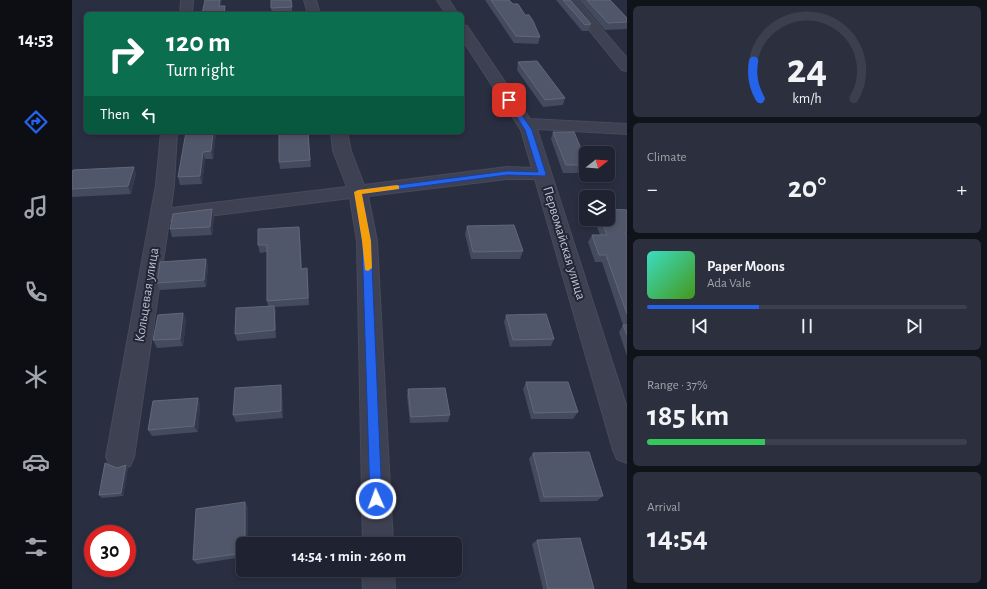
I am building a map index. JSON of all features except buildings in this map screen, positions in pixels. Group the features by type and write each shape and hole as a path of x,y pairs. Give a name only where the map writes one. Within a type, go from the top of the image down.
{"street":[{"path":"186,12 187,0"},
{"path":"310,0 313,12"},
{"path":"443,0 451,12"},
{"path":"572,0 627,67"},
{"name":"Первомайская улица","path":"464,32 529,130 627,450"},
{"path":"524,124 627,129"},
{"name":"Кольцевая улица","path":"120,457 165,185 169,134"},
{"path":"339,134 342,151 358,192 366,241 378,537"},
{"path":"160,216 507,173 543,174"},
{"path":"378,577 379,589"}],"slow traffic":[{"path":"368,268 366,241 358,192 397,187"}],"route":[{"path":"376,499 375,439 366,241 358,192 507,173 543,174 529,130 509,100"}]}
